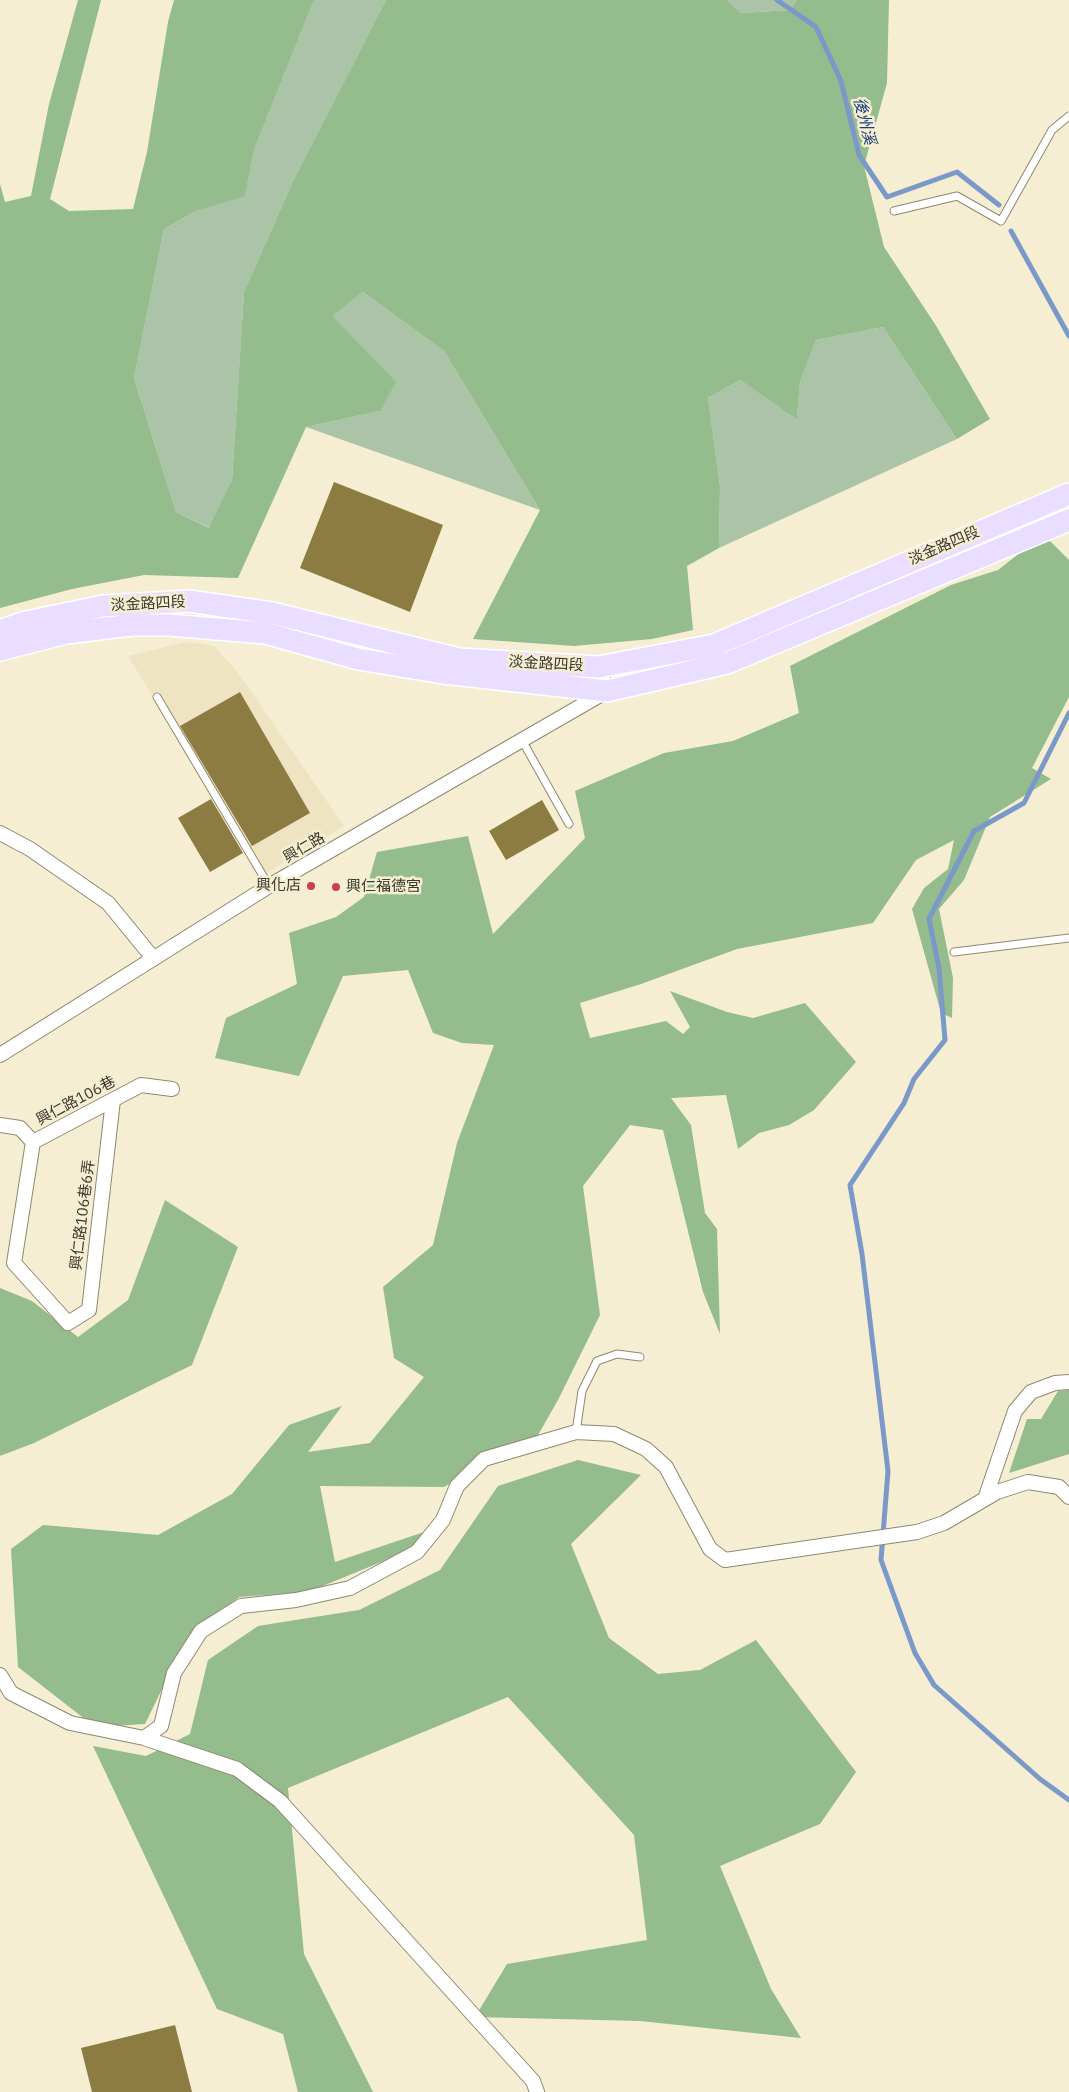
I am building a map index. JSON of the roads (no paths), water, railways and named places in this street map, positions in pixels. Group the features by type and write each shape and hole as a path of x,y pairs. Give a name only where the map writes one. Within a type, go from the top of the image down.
{"main road":[{"name":"淡金路四段","path":"0,631 22,623 103,606 188,601 272,613 459,659 599,667 714,645 1069,494"},
{"name":"淡金路四段","path":"0,650 66,633 132,625 169,625 265,632 358,659 443,673 606,691 727,663 1069,520"}],"street":[{"path":"599,667 606,691"},
{"name":"興仁路","path":"0,1055 269,886 523,742 606,691"},
{"path":"0,833 30,849 108,903 153,958"},
{"name":"興仁路106巷","path":"0,1125 20,1128 33,1142 141,1085 172,1089"},
{"name":"興仁路106巷6弄","path":"33,1142 14,1263 68,1323 89,1310 113,1100"},
{"path":"985,1499 1015,1411 1031,1392 1055,1383 1069,1382"},
{"path":"144,1738 161,1726 174,1674 201,1631 241,1606 296,1600 350,1588 417,1552 443,1520 457,1486 484,1459 576,1432 614,1434 646,1449 666,1467 710,1549 725,1560 917,1532 944,1523 997,1492 1028,1482 1060,1487 1069,1497"},
{"path":"0,1675 11,1693 70,1723 144,1738 237,1769 280,1801 533,2081 536,2092"}],"lane":[{"path":"894,211 957,196 1001,221 1052,130 1069,116"},
{"path":"157,697 269,886"},
{"path":"523,742 569,824"},
{"path":"954,952 1069,938"},
{"path":"576,1432 582,1392 598,1361 617,1354 640,1357"}],"waterway":[{"name":"後州溪","path":"777,0 816,27 841,81 859,155 887,197 957,172 999,205"},
{"name":"後州溪","path":"1011,231 1069,336"},
{"path":"1069,713 1024,803 974,831 929,919 939,968 945,1040 914,1079 904,1103 850,1185 862,1254 888,1471 881,1560 915,1653 934,1685 1040,1779 1069,1800"}],"place":[{"name":"興化店","path":"311,886"},
{"name":"興仁福德宮","path":"336,887"}]}
